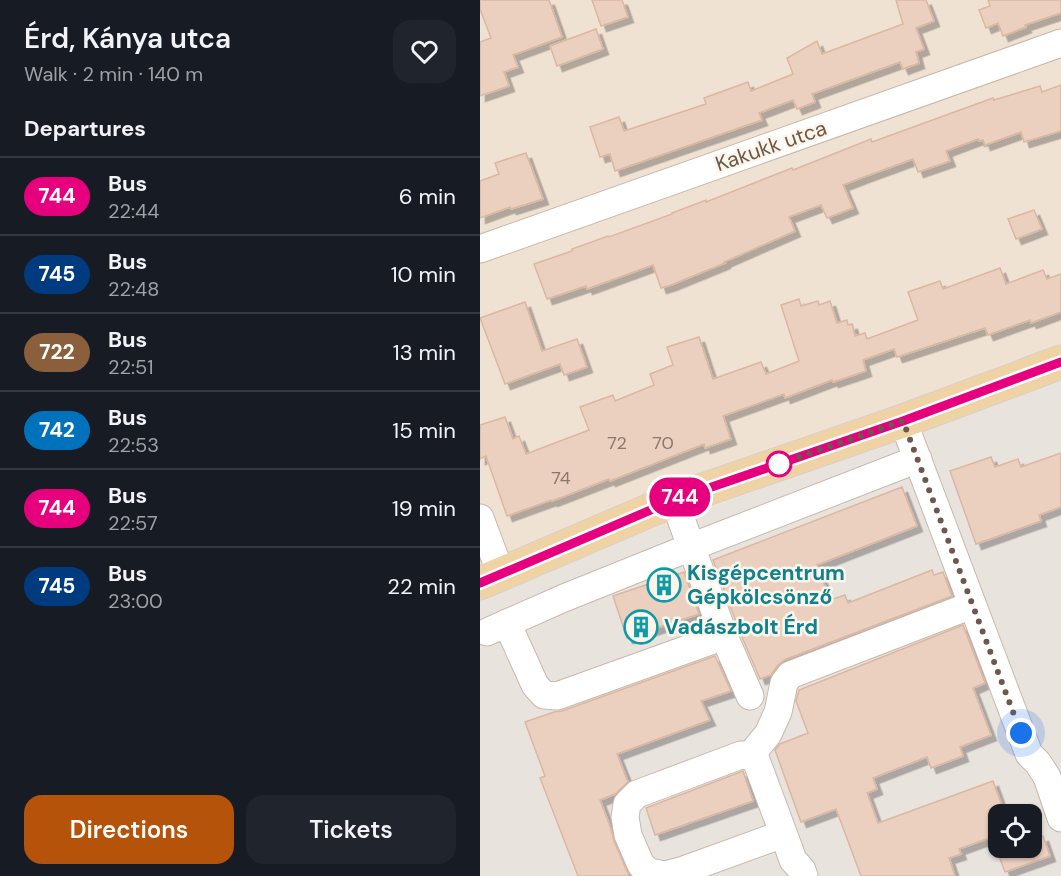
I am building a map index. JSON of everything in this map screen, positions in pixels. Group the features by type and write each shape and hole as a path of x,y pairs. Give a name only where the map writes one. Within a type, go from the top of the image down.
{"main road":[{"path":"490,578 674,500 903,421 1061,362"}],"street":[{"name":"Kakukk utca","path":"480,249 1061,42"},
{"path":"903,421 1029,754 1047,777 1061,818"},
{"path":"724,636 557,696 544,694 535,685 497,627 691,547 918,459"},
{"path":"674,500 724,636 750,696"},
{"path":"480,518 490,578"},
{"path":"750,756 768,735 778,712 784,683 790,675 972,604"},
{"path":"783,834 684,870 665,874 650,872 641,865 628,835 625,817 627,804 637,794 741,755 750,756 756,760 793,860 804,876"}],"shaded area":[{"path":"480,0 1061,0 1061,376 505,585 480,598"},
{"path":"1061,376 1061,876 480,876 480,598 505,585"}],"building":[{"path":"480,0 549,0 562,37 513,55 518,67 504,72 509,86 480,96 480,42 491,38 480,9"},
{"path":"592,0 622,0 628,17 601,26"},
{"path":"896,0 926,0 934,21 916,28 924,49 916,52 919,63 903,69 900,62 812,94 815,102 797,109 793,100 759,113 762,120 615,171 610,154 600,157 590,127 619,117 624,131 706,104 704,98 748,82 751,91 793,74 787,58 817,41 822,54 903,24"},
{"path":"988,0 1061,0 1061,13 1025,25 1026,27 1003,36 998,23 986,28 979,10 990,6"},
{"path":"596,29 603,49 557,66 550,46"},
{"path":"1061,85 1061,131 1024,142 1021,132 985,145 983,140 978,139 946,151 950,161 918,172 913,159 843,185 853,208 827,218 821,205 789,217 795,231 671,285 661,288 653,265 587,289 586,286 547,299 534,264 706,200 706,202 792,168 793,170 871,139 872,142 993,98 994,100 1040,86 1042,92"},
{"path":"526,153 543,199 511,209 510,207 480,218 480,181 499,174 495,163"},
{"path":"1034,210 1042,229 1016,239 1008,219"},
{"path":"1000,268 1006,284 1043,270 1047,279 1061,274 1061,312 988,335 985,328 897,357 894,349 863,360 866,371 833,382 832,380 785,398 784,394 723,416 731,439 705,448 704,444 610,481 609,479 507,516 486,456 480,459 480,425 505,417 513,439 519,436 526,454 589,430 580,407 613,395 615,401 654,385 650,374 673,365 667,347 699,337 713,379 761,362 766,374 799,361 781,305 799,299 801,306 818,301 819,305 830,301 837,323 847,320 848,325 852,324 855,336 865,333 867,339 918,320 908,292 940,281 943,289"},
{"path":"525,302 542,351 577,339 587,367 564,375 560,364 505,384 480,318"},
{"path":"1061,453 1061,507 1039,515 1041,521 976,544 950,471 991,457 995,467 1018,459 1021,467"},
{"path":"902,487 917,526 817,565 830,600 845,595 848,603 932,570 934,575 943,572 952,596 784,660 771,675 760,679 713,560"},
{"path":"684,572 699,614 627,638 613,596"},
{"path":"963,625 985,683 973,688 991,735 960,747 963,756 931,768 927,757 873,778 877,789 867,793 878,823 993,781 1001,804 988,804 988,838 959,849 961,854 949,858 955,876 861,876 836,809 801,822 775,750 780,744 808,733 796,701 799,690"},
{"path":"715,656 731,691 701,701 710,720 617,754 628,782 615,794 600,800 629,876 578,876 540,778 545,776 525,722"},
{"path":"743,771 753,801 655,835 646,808"},
{"path":"1043,836 1050,856 1005,872 1000,858 1042,858"}],"bus line":[{"name":"744","path":"480,583 674,500 903,421 1061,362"}],"place":[{"name":"Kisgépcentrum Gépkölcsönző","path":"664,585"},
{"name":"Vadászbolt Érd","path":"641,627"}],"route":[{"path":"779,464 903,421 1021,733"}]}
